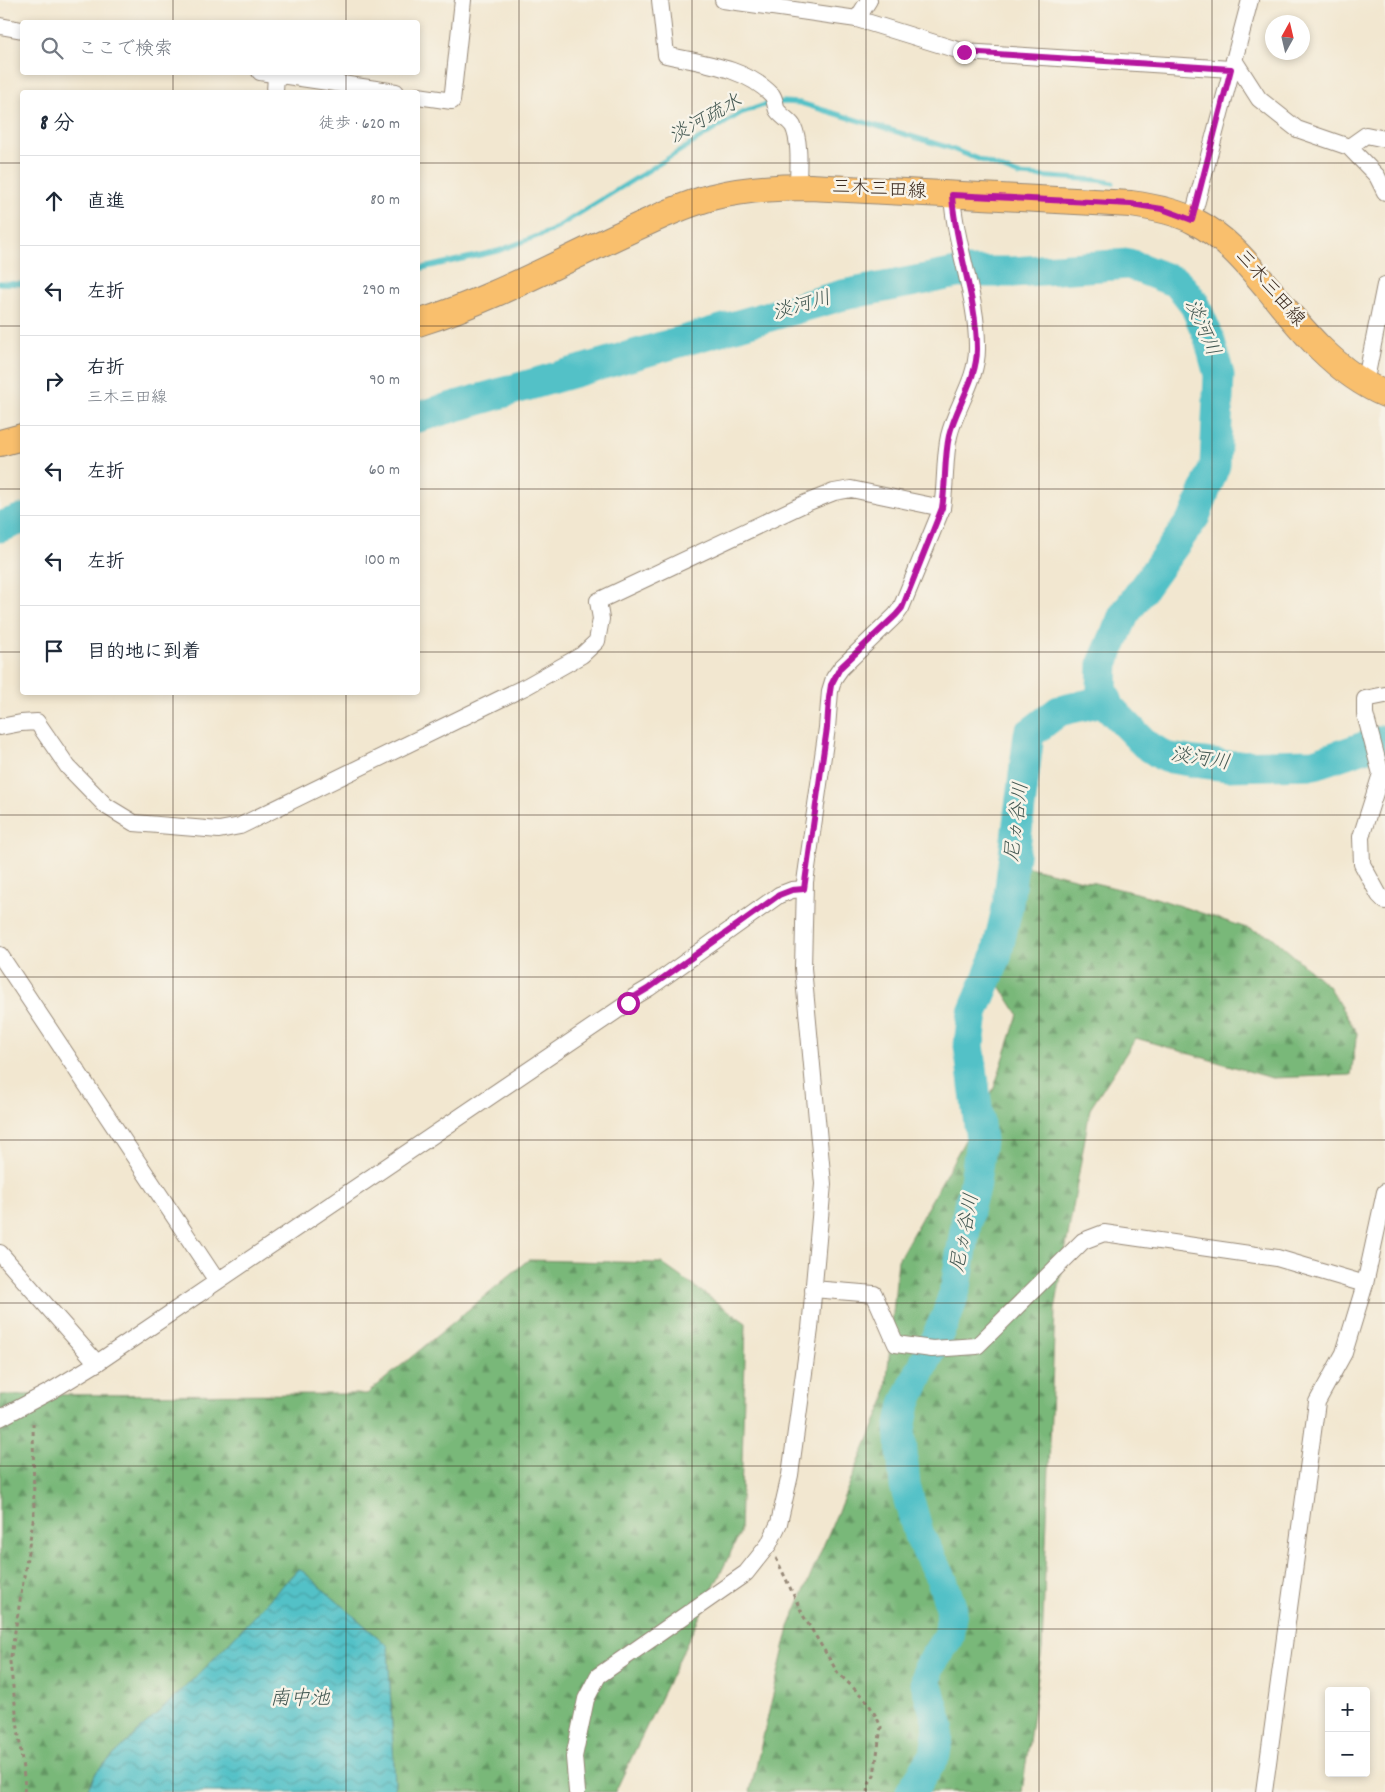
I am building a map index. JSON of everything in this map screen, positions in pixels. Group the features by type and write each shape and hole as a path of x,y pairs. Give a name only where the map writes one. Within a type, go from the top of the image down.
{"main road":[{"name":"三木三田線","path":"420,322 485,297 687,205 743,191 798,187 1131,204 1162,209 1192,220 1209,230 1232,248 1333,361 1375,389"},
{"path":"0,443 20,438"}],"street":[{"path":"420,96 452,100 463,0"},
{"path":"660,0 666,55 733,71 762,88 775,102 778,112 792,124 799,157 798,187"},
{"path":"723,0 858,19 964,52 1233,64 1260,99 1297,130 1349,147 1377,176 1385,192"},
{"path":"858,19 869,0"},
{"path":"1192,220 1250,0"},
{"path":"0,26 20,30"},
{"path":"272,82 371,90"},
{"path":"1349,147 1366,135 1385,139"},
{"path":"577,1792 574,1757 586,1699 598,1676 746,1573 769,1544 779,1523 790,1475 813,1289 823,1184 803,979 804,889 827,728 831,685 840,668 902,608 942,508 949,436 977,359 977,336 972,302 955,222 952,195"},
{"path":"1375,389 1385,285"},
{"path":"0,727 37,722 74,773 106,806 134,822 219,830 240,826 535,681 582,655 597,641 601,619 598,601 806,503 834,492 851,489 942,508"},
{"path":"1385,695 1366,699 1365,714 1381,774 1361,837 1362,864 1379,895 1385,901"},
{"path":"0,1418 97,1363 628,1003 779,895 792,890 804,889"},
{"path":"0,955 217,1281"},
{"path":"1264,1792 1317,1402 1344,1353 1365,1284 1385,1192"},
{"path":"813,1289 874,1294 896,1344 932,1349 978,1346 1083,1240 1104,1233 1277,1258 1365,1284"},
{"path":"0,1253 97,1363"}],"path":[{"path":"24,1792 25,1786 10,1662 34,1515 33,1401"},
{"path":"769,1544 804,1617 838,1673 867,1701 881,1728 874,1775 870,1781 868,1792"}],"green space":[{"path":"1025,866 1156,898 1271,936 1328,986 1357,1033 1351,1075 1272,1078 1136,1038 1090,1109 1055,1310 1042,1649 1022,1792 750,1792 789,1627 885,1400 898,1260 994,1088 1018,1014 983,959"},
{"path":"528,1260 661,1263 746,1323 740,1533 615,1792 393,1792 395,1784 388,1646 299,1568 206,1667 97,1771 86,1792 0,1792 0,1395 367,1394"}],"water":[{"name":"南中池","path":"299,1568 388,1646 395,1784 393,1792 86,1792 97,1771 206,1667"}],"waterway":[{"name":"淡河疏水","path":"420,269 498,251 551,231 741,113 767,104 800,103 947,147 1019,175 1097,180 1113,183"},
{"name":"淡河川","path":"420,416 843,295 962,272 1013,272 1129,264 1178,283 1194,303 1209,338 1219,375 1215,465 1195,516 1124,615 1103,663 1102,688 1110,708 1145,744 1165,757 1228,766 1314,764 1385,740"},
{"name":"淡河疏水","path":"0,283 20,284"},
{"name":"淡河川","path":"0,527 20,520"},
{"name":"尼ヵ谷川","path":"911,1792 935,1755 939,1726 926,1683 928,1668 948,1637 952,1610 942,1580 919,1535 905,1486 900,1429 905,1404 947,1315 956,1287 969,1205 974,1189 981,1140 969,1045 973,1013 996,957 1008,904 1029,734 1059,711 1107,700"}],"route":[{"path":"628,1003 779,895 792,890 804,889 827,728 831,685 840,668 902,608 942,508 949,436 976,363 977,336 955,222 952,195 1131,204 1162,209 1192,220 1231,69 964,52"}]}
